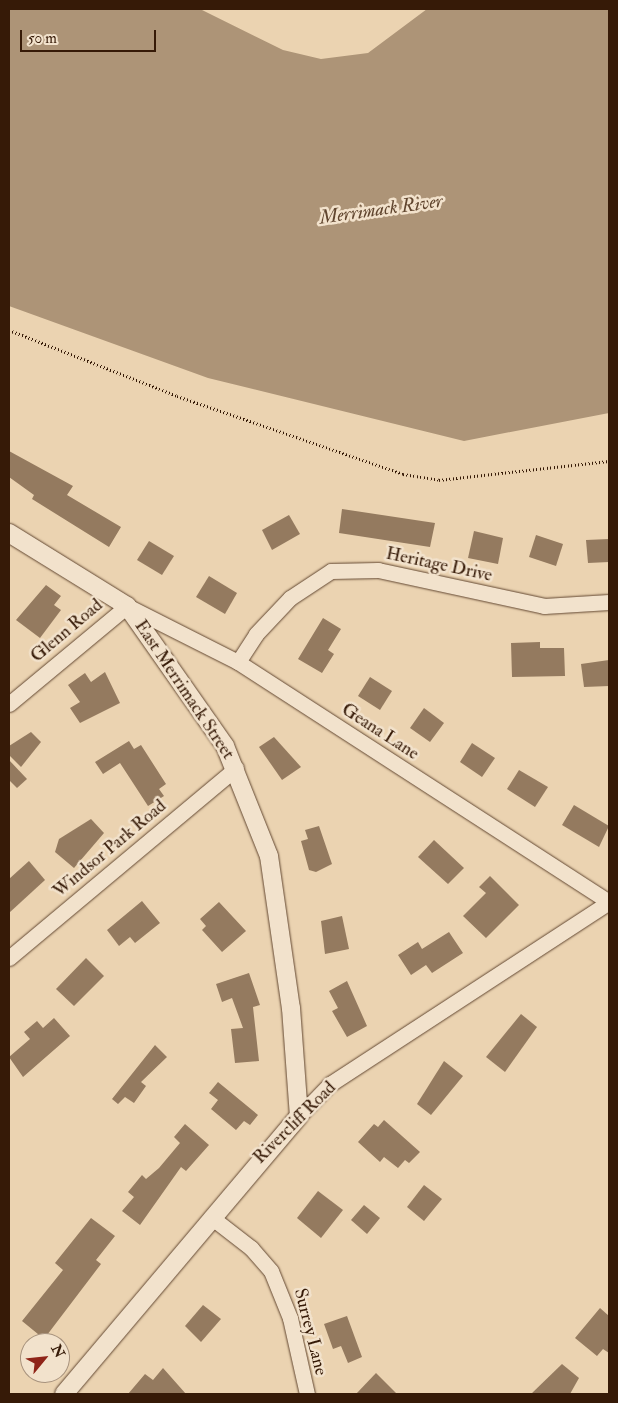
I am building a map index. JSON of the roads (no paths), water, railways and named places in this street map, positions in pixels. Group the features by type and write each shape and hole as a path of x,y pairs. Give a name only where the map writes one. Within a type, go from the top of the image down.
{"street":[{"name":"East Merrimack Street","path":"9,534 127,606 225,746 236,768 269,856 291,1008 299,1116"},
{"name":"Heritage Drive","path":"238,662 256,634 290,598 331,571 378,570 544,606 609,602"},
{"name":"Geana Lane","path":"127,606 238,662 608,901"},
{"name":"Glenn Road","path":"9,704 127,606"},
{"name":"Windsor Park Road","path":"9,958 236,768"},
{"name":"Rivercliff Road","path":"64,1394 211,1217 299,1116 330,1084 454,1007 608,901"},
{"name":"Surrey Lane","path":"211,1217 251,1248 271,1271 290,1318 307,1394"}],"water":[{"name":"Merrimack River","path":"9,9 200,9 283,50 321,59 368,53 427,9 609,9 609,413 464,441 208,378 9,306"}]}
